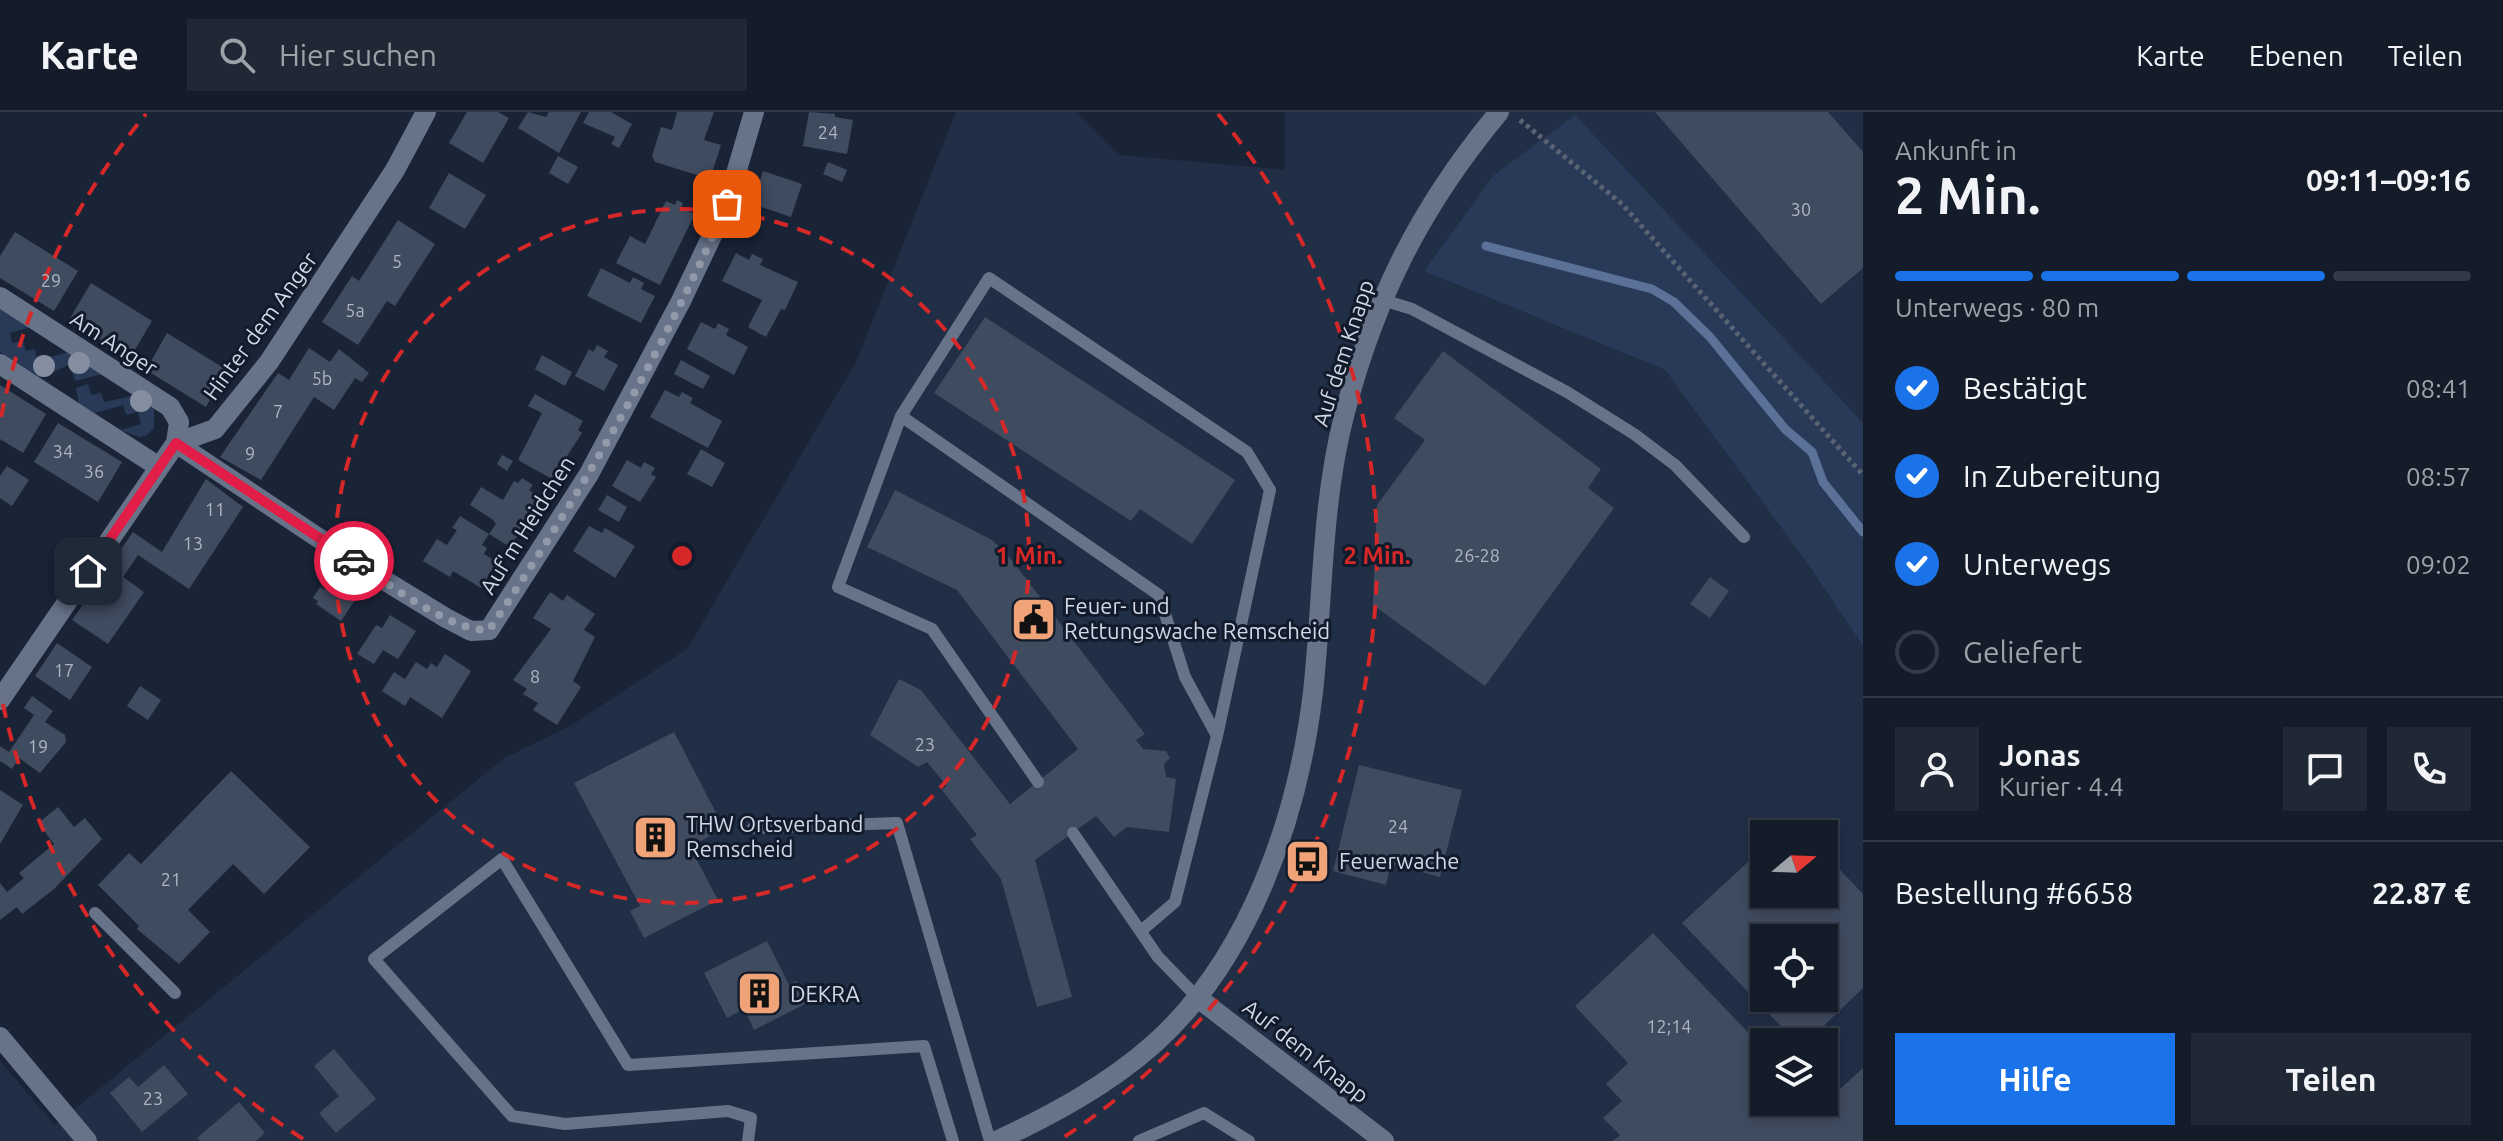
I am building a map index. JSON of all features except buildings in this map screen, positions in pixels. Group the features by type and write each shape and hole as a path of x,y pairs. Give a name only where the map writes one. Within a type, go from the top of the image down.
{"street":[{"name":"Hinter dem Anger","path":"176,443 215,429 269,362 395,170 426,112"},
{"name":"Auf'm Heidchen","path":"176,443 356,563 446,618 471,631 489,630 582,486 681,301 727,204 754,112"},
{"name":"Auf dem Knapp","path":"993,1141 1059,1112 1154,1044 1198,998 1254,904 1292,807 1313,692 1330,506 1344,418 1383,300 1427,208 1460,159 1499,112"},
{"name":"Am Anger","path":"0,297 170,407 179,422 176,443"},
{"path":"0,364 159,467"},
{"path":"0,700 176,443"},
{"name":"Auf dem Knapp","path":"1198,998 1384,1141"},
{"path":"0,1037 87,1141"}],"lane":[{"path":"1038,782 932,629 838,587 901,416 989,278 1247,452 1270,490 1217,736 1175,902 1141,931"},
{"path":"1383,300 1412,309 1567,392 1634,434 1675,465 1744,537"},
{"path":"901,416 1159,595 1185,677 1217,736"},
{"path":"753,828 897,823 993,1141"},
{"path":"1073,833 1158,957 1198,998"},
{"path":"748,1141 751,1118 728,1111 565,1124 512,1116 374,959 502,859 628,1065 924,1046 953,1141"},
{"path":"95,913 175,993"},
{"path":"1139,1141 1204,1113 1249,1141"}],"path":[{"path":"1511,112 1622,204 1863,475"}],"shaded area":[{"path":"956,112 1077,112 1120,155 1285,170 1285,112 1863,112 1863,423 1730,285 1424,271 1665,370 1805,560 1863,646 1863,1141 0,1141 0,1061 55,1125 503,759 572,725 687,649 857,360"},
{"path":"1575,115 1863,423 1863,646 1805,560 1665,370 1424,271 1494,175"},
{"path":"0,307 31,327 10,333 12,343 23,341 26,351 35,349 37,360 70,352 103,374 75,381 70,364 41,378 0,352"},
{"path":"88,384 91,395 101,393 104,402 137,395 154,409 154,428 147,435 139,437 121,430 141,424 138,412 126,415 123,405 95,413 79,404 76,388"}],"waterway":[{"path":"1486,246 1652,289 1674,302 1710,337 1785,429 1812,452 1823,482 1863,532"}],"way so far":[{"path":"354,561 471,631 489,630 546,546 589,474 707,251 727,204"}],"place":[{"name":"Feuer- und Rettungswache Remscheid","path":"1033,619"},
{"name":"THW Ortsverband Remscheid","path":"655,837"},
{"name":"Feuerwache","path":"1308,861"},
{"name":"DEKRA","path":"759,994"}],"route":[{"path":"88,571 176,443 354,561"}]}
